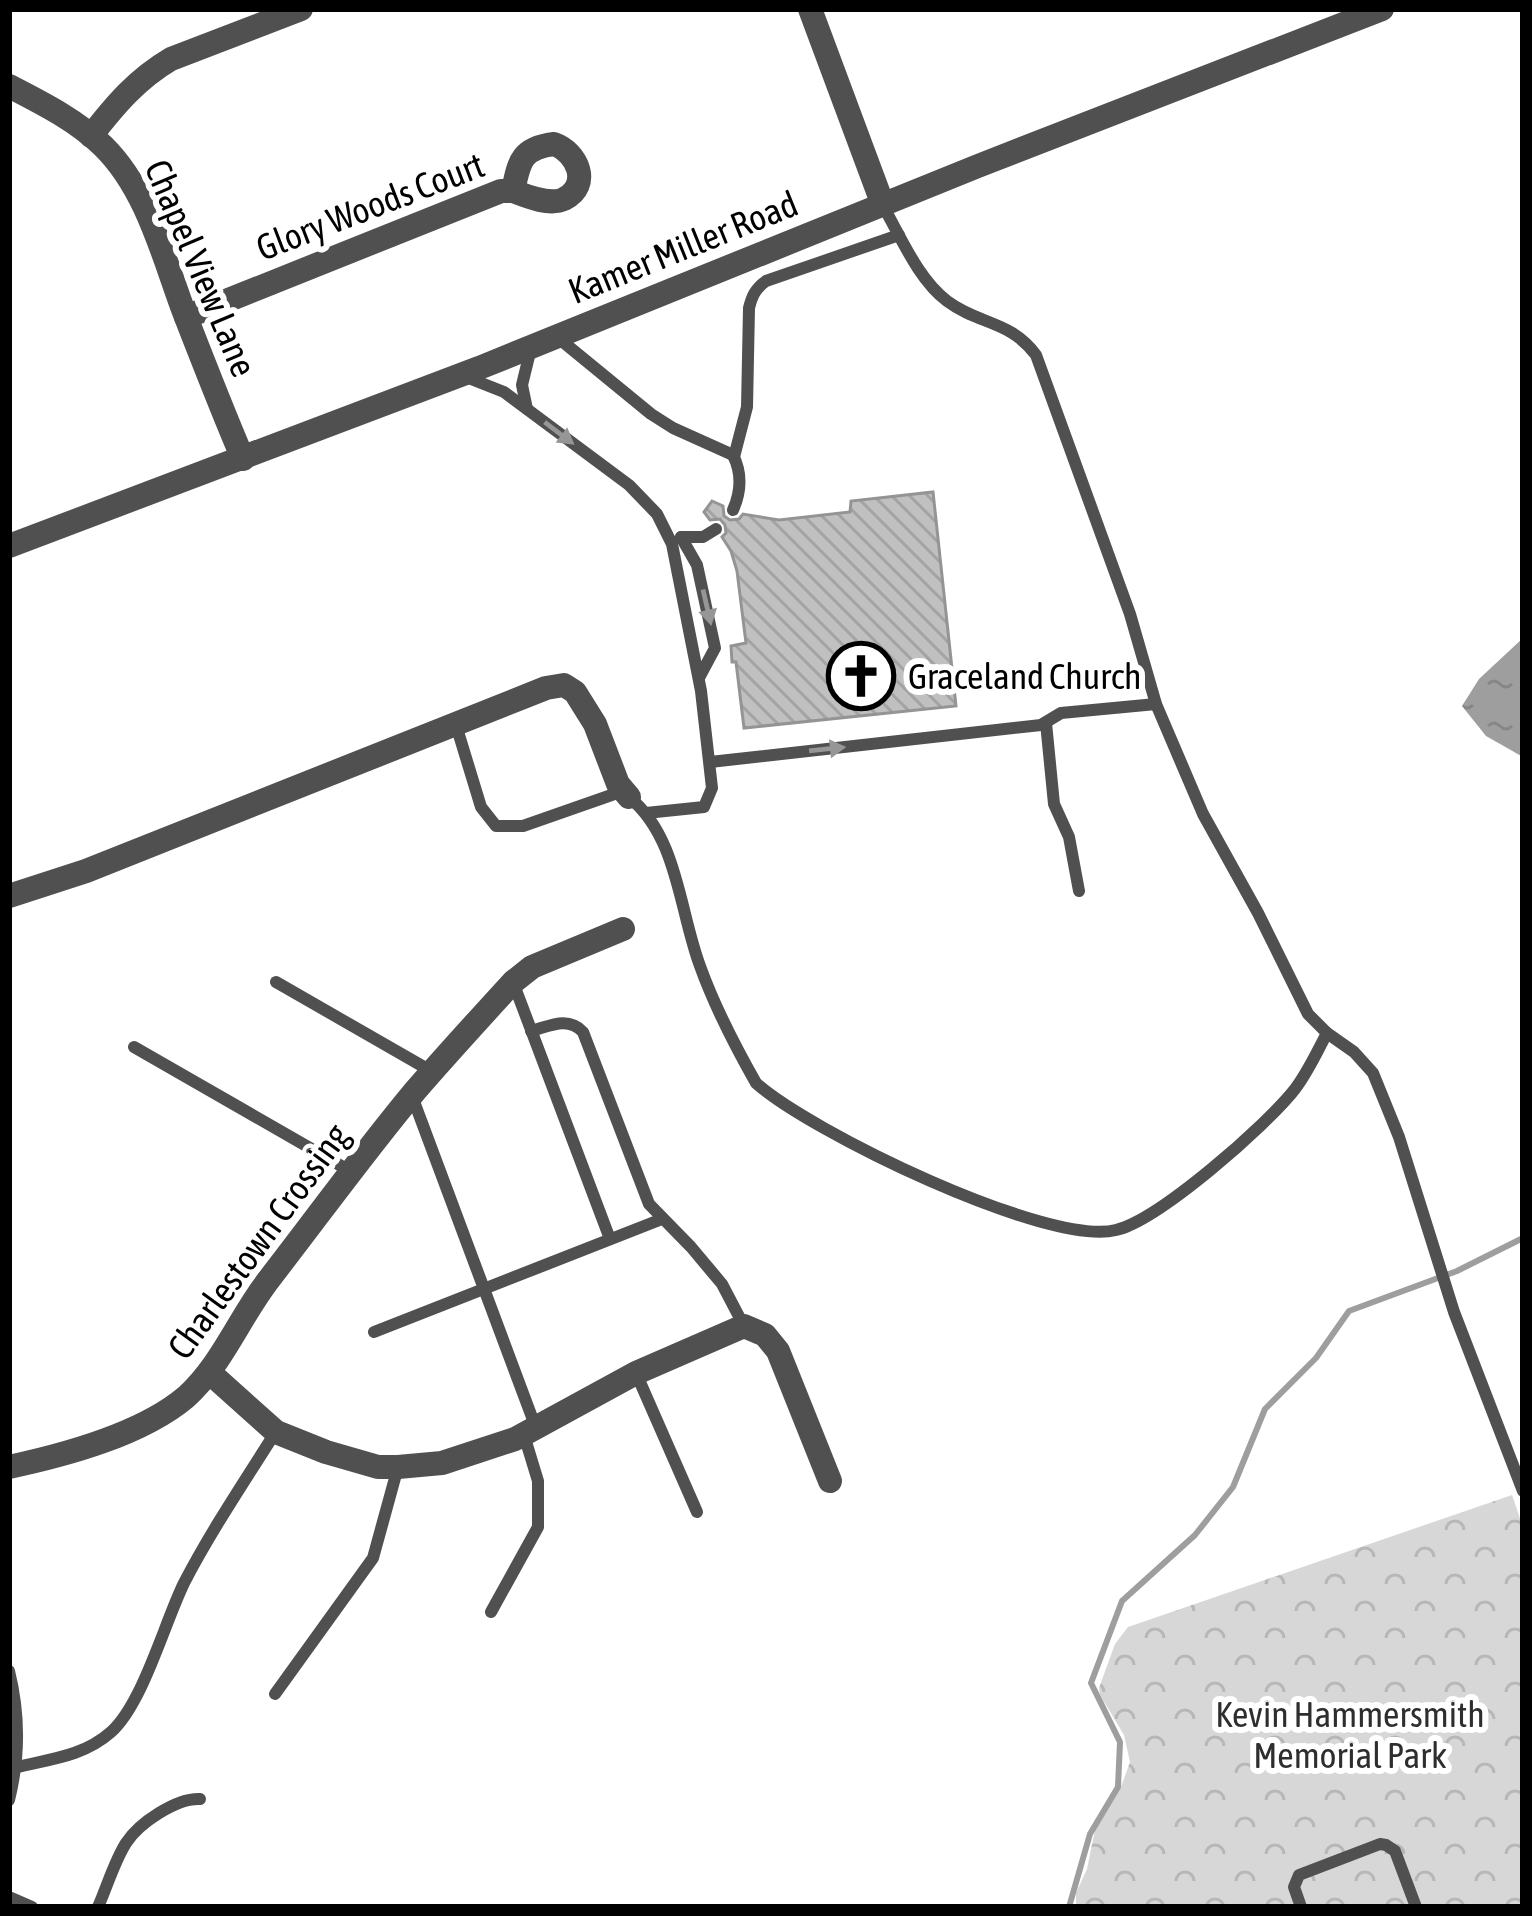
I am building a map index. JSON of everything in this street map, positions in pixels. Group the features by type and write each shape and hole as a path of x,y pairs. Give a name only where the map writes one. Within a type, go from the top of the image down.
{"street":[{"path":"91,136 118,101 155,68 301,9"},
{"path":"810,9 883,205"},
{"name":"Kamer Miller Road","path":"9,546 532,347 1382,9"},
{"name":"Chapel View Lane","path":"9,86 69,118 91,136 115,159 138,194 243,459"},
{"name":"Glory Woods Court","path":"187,317 501,191 513,191"},
{"path":"9,896 86,871 546,688 564,686 575,692 595,724 618,784 633,800"},
{"name":"Charlestown Crossing","path":"9,1467 72,1451 136,1426 188,1395 209,1372 263,1286 412,1095 513,982 532,967 623,929"},
{"path":"209,1372 276,1432 326,1452 398,1468 442,1463 530,1431 636,1373 744,1326 765,1335 778,1351 830,1481"}],"lane":[{"path":"883,205 936,292 966,313 1017,334 1036,355 1130,614 1156,704 1203,814 1308,1014 1373,1072 1399,1137 1446,1287 1523,1491"},
{"path":"734,457 747,407 749,308 758,287 899,235"},
{"path":"557,337 651,414 734,457 740,484 733,510"},
{"path":"527,409 522,385 532,347"},
{"path":"459,375 504,392 629,485 657,514 697,565 716,648 699,678"},
{"path":"674,536 703,537 716,529"},
{"path":"456,724 481,807 496,826 523,826 633,800 704,807 712,788 710,762 674,536"},
{"path":"710,762 1022,728 1046,723 1061,713 1156,704"},
{"path":"1046,723 1054,804 1070,837 1079,891"},
{"path":"633,800 657,827 700,966 756,1083 795,1111 922,1178 1031,1220 1092,1233 1118,1230 1145,1219 1278,1108 1297,1087 1328,1033"},
{"path":"276,982 432,1072"},
{"path":"513,982 610,1239"},
{"path":"531,1031 567,1022 583,1032 649,1204 722,1285 744,1326"},
{"path":"134,1047 352,1172"},
{"path":"412,1095 486,1288 530,1431 538,1481 538,1527 491,1612"},
{"path":"374,1332 662,1219"},
{"path":"636,1373 697,1512"},
{"path":"17,1767 69,1756 94,1745 131,1708 185,1582 276,1432"},
{"path":"275,1694 373,1558 398,1468"},
{"path":"9,1671 19,1724 17,1767 9,1800"},
{"path":"98,1907 126,1842 167,1810 191,1798 200,1799"},
{"path":"1301,1907 1294,1887 1299,1875 1380,1844 1393,1848 1416,1907"},
{"path":"9,1897 32,1907"}],"green space":[{"name":"Kevin Hammersmith Memorial Park","path":"1512,1495 1523,1527 1523,1907 1076,1907 1097,1820 1121,1787 1130,1762 1124,1735 1099,1688 1115,1644 1128,1627"}],"water":[{"path":"1523,638 1523,757 1486,736 1462,706 1479,679"}],"building":[{"path":"933,492 956,706 744,728 731,646 746,643 737,571 722,537 725,525 720,519 710,520 704,512 712,501 723,506 730,520 743,514 779,520 850,512 851,501"}],"waterway":[{"path":"1069,1907 1090,1834 1118,1787 1120,1742 1091,1683 1122,1601 1195,1535 1233,1487 1265,1409 1316,1358 1349,1311 1457,1271 1523,1238"}],"place":[{"name":"Graceland Church","path":"861,676"}]}
